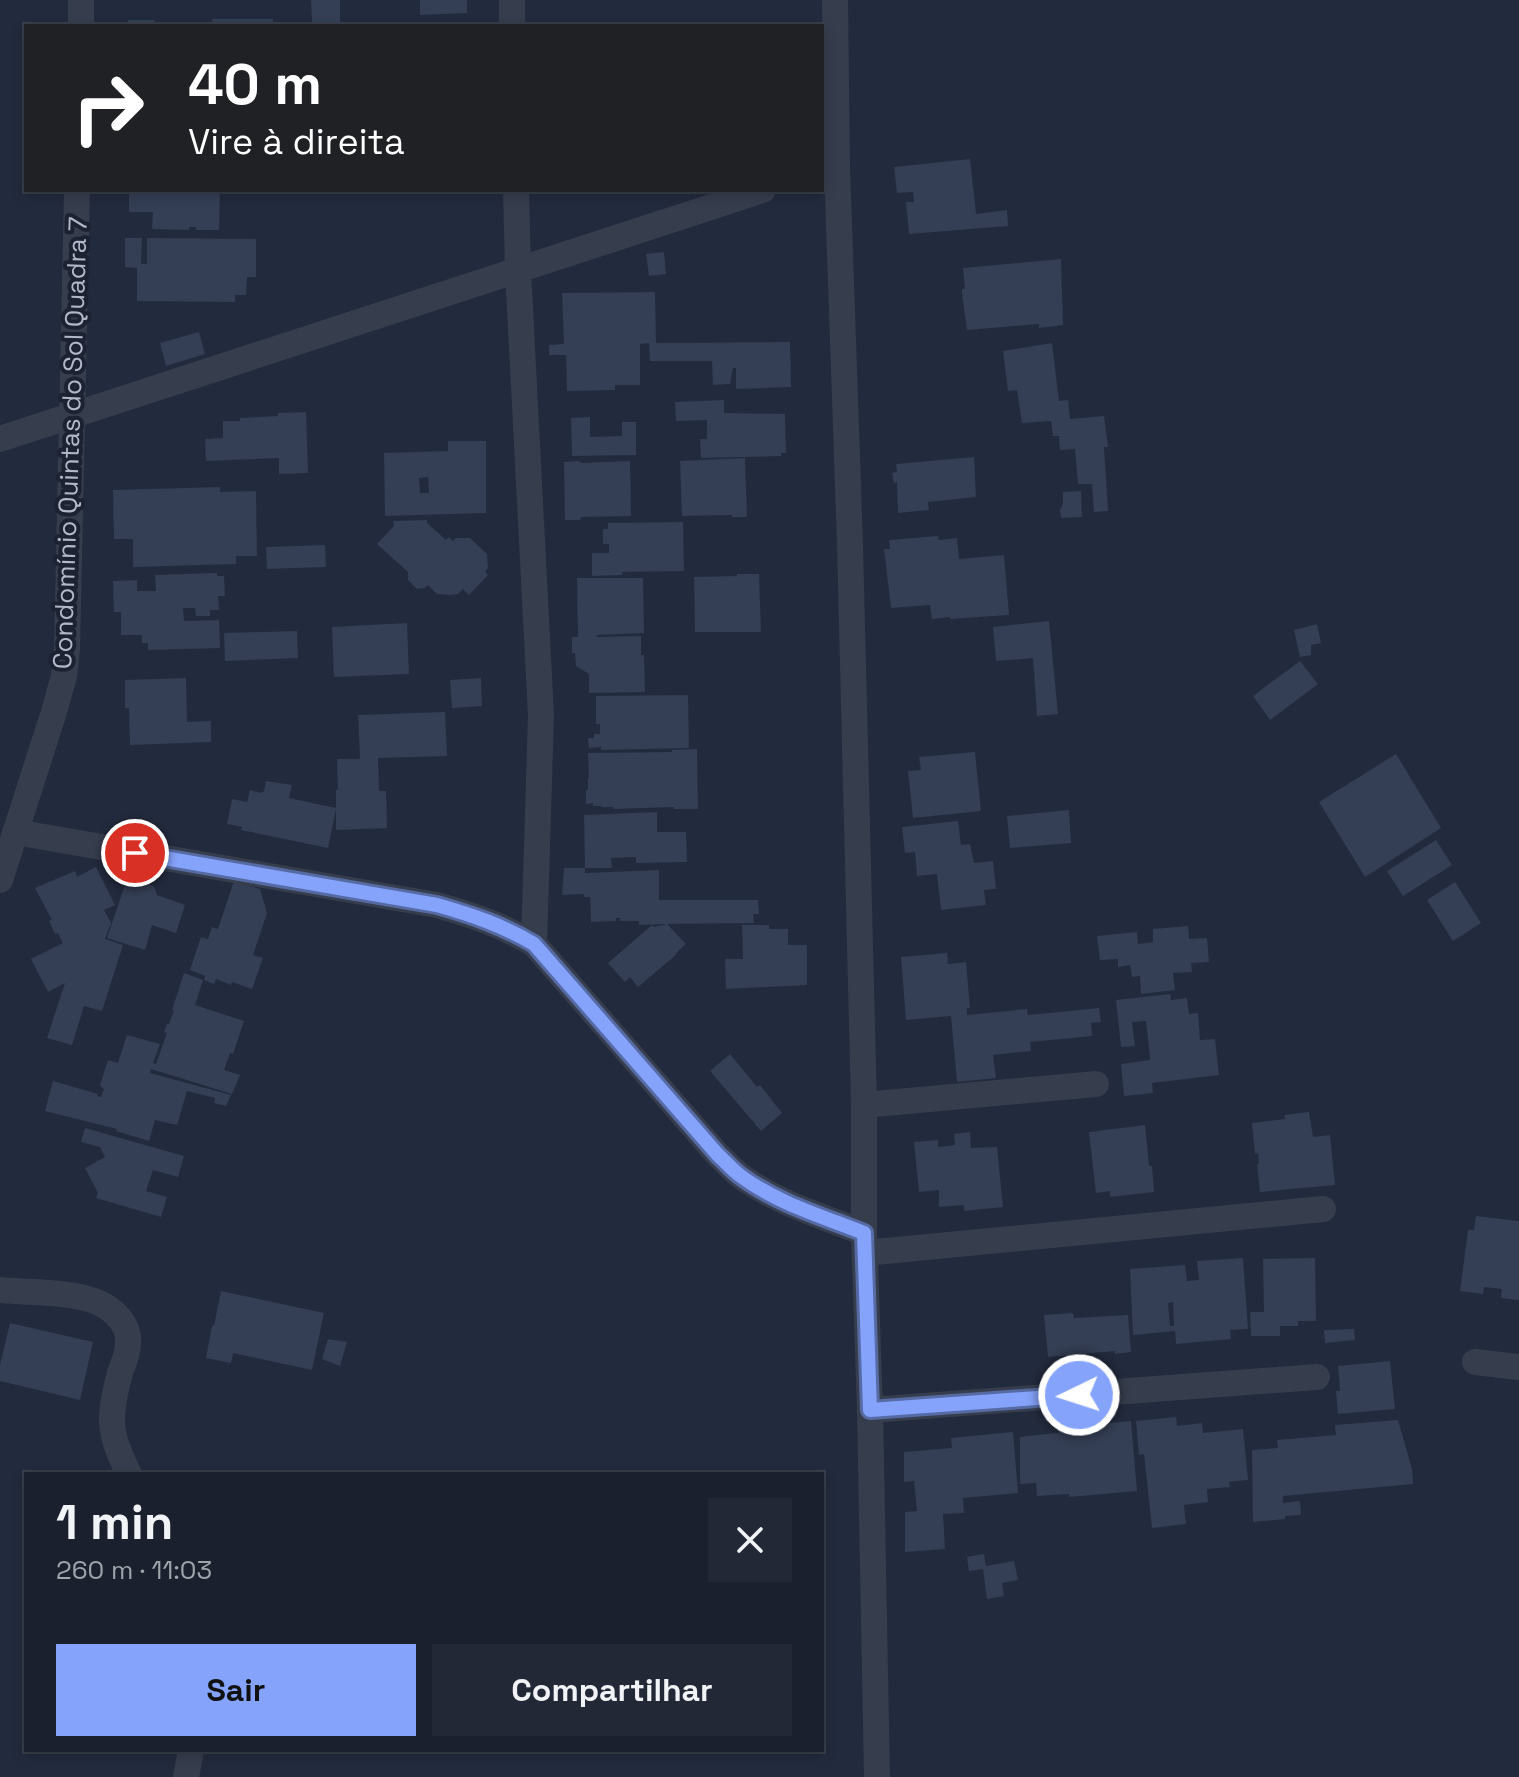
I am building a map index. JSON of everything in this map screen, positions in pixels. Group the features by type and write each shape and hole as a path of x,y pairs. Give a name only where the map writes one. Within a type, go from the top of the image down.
{"street":[{"path":"81,0 81,24"},
{"path":"512,0 512,24"},
{"path":"835,0 830,168 850,545 877,1777"},
{"name":"Condomínio Quintas do Sol Quadra 7","path":"0,880 64,676 77,192"},
{"path":"516,192 541,715 534,944"},
{"path":"0,439 757,192"},
{"path":"15,832 437,905 508,929 534,944 718,1155 741,1177 865,1243 1323,1209"},
{"path":"864,1105 1096,1084"},
{"path":"0,1290 72,1296 97,1302 122,1321 128,1334 128,1345 112,1419 113,1435 128,1472"},
{"path":"1475,1362 1519,1367"},
{"path":"870,1410 1317,1377"},
{"path":"186,1777 191,1752"}],"building":[{"path":"311,0 340,0 340,22 312,22"},
{"path":"420,0 467,0 467,13 420,15"},
{"path":"212,19 273,19 273,24 213,24"},
{"path":"128,20 154,20 155,24 128,24"},
{"path":"970,159 976,214 1007,210 1008,226 909,234 906,202 914,202 913,192 897,193 894,167"},
{"path":"129,192 220,192 219,230 196,230 196,227 189,227 189,230 152,229 153,212 129,212"},
{"path":"125,238 142,238 141,264 147,264 147,238 256,239 256,277 247,277 246,295 235,295 235,302 137,301 137,268 125,267"},
{"path":"664,252 666,274 649,276 646,254"},
{"path":"1061,259 1063,325 967,330 962,293 965,289 963,268"},
{"path":"655,292 656,343 790,342 791,387 736,389 736,368 733,368 730,384 713,385 712,361 650,361 649,343 640,344 640,385 615,385 615,390 567,391 566,355 549,355 549,345 564,344 562,293"},
{"path":"199,332 205,354 166,366 160,343"},
{"path":"1052,343 1059,401 1068,400 1070,419 1104,416 1108,447 1104,447 1108,511 1094,512 1092,484 1078,484 1075,449 1060,450 1059,436 1053,436 1051,421 1022,423 1017,390 1008,391 1003,351"},
{"path":"724,400 724,413 785,414 786,453 781,453 781,456 701,458 700,439 707,439 707,420 676,421 675,402"},
{"path":"306,412 308,473 279,474 279,458 206,461 205,439 223,438 223,421"},
{"path":"590,417 590,437 622,436 622,422 636,422 636,455 572,456 571,418"},
{"path":"448,441 486,441 486,513 385,516 384,453 448,451","holes":["428,477 429,493 420,493 419,478"]},
{"path":"974,457 976,497 928,502 929,510 898,513 897,482 894,483 892,473 897,472 896,464"},
{"path":"745,458 747,517 682,516 680,461"},
{"path":"630,461 631,516 565,520 564,462"},
{"path":"220,487 220,492 256,491 257,556 236,556 236,564 133,567 133,539 114,539 113,490"},
{"path":"1081,491 1082,517 1061,518 1063,492"},
{"path":"427,520 446,540 449,537 453,541 456,538 470,538 487,554 488,568 485,571 488,575 469,595 463,589 458,594 450,595 437,594 428,585 417,589 408,580 408,572 377,544 394,526 393,521"},
{"path":"683,522 684,571 592,576 592,553 609,553 609,544 603,544 603,529 608,529 608,523"},
{"path":"938,536 939,540 957,538 959,559 1004,555 1009,615 932,619 930,605 891,608 884,549 890,549 889,540"},
{"path":"325,545 326,567 267,569 266,547"},
{"path":"217,573 217,576 224,576 225,596 218,596 219,610 210,610 210,616 196,616 195,608 183,608 184,621 219,620 220,648 148,650 148,643 142,643 142,635 121,635 121,612 114,612 113,581 137,580 137,591 156,591 155,575"},
{"path":"759,574 761,632 695,632 694,577"},
{"path":"577,578 643,578 644,633 597,637 641,636 645,692 589,693 589,674 576,666 575,653 572,653 572,637 578,637"},
{"path":"1049,621 1058,714 1037,716 1033,658 996,661 993,627"},
{"path":"407,623 409,674 334,677 332,627"},
{"path":"1317,624 1321,643 1311,645 1311,655 1300,657 1294,630"},
{"path":"297,631 298,658 225,661 224,633"},
{"path":"1300,661 1318,684 1270,720 1253,696"},
{"path":"186,678 187,722 211,721 211,742 130,745 125,680"},
{"path":"481,678 482,706 452,708 450,680"},
{"path":"688,695 689,748 589,748 588,738 600,734 600,724 596,724 596,696"},
{"path":"445,712 447,756 378,758 379,791 386,791 387,828 336,830 336,809 328,848 241,830 242,827 227,824 232,799 247,802 250,790 261,793 266,781 292,785 289,798 336,808 337,759 360,759 358,715"},
{"path":"697,749 698,809 613,809 586,804 588,753"},
{"path":"975,752 981,811 913,818 908,771 921,770 919,757"},
{"path":"1396,754 1441,828 1365,877 1319,802"},
{"path":"1069,810 1071,843 1010,848 1007,816"},
{"path":"657,812 657,832 686,832 687,862 636,863 636,857 611,858 612,868 585,868 584,815"},
{"path":"958,821 961,845 970,844 974,863 993,861 996,889 984,890 986,905 941,910 937,874 917,876 915,852 905,853 902,827"},
{"path":"1436,840 1452,865 1403,896 1387,871"},
{"path":"96,867 115,905 104,910 111,923 105,939 123,945 102,1011 84,1006 72,1045 47,1038 65,983 48,992 31,959 63,943 58,933 55,934 49,921 52,920 35,888 75,871 77,877"},
{"path":"564,868 585,868 585,873 659,870 659,900 758,900 759,914 753,914 754,923 639,925 639,921 620,921 620,918 616,921 591,922 590,897 584,897 584,894 562,895"},
{"path":"234,881 260,889 267,913 253,955 263,958 252,989 216,979 214,984 190,970 201,937 208,939 212,927 218,929"},
{"path":"126,882 154,886 157,895 185,905 176,933 152,925 145,950 107,938"},
{"path":"1455,882 1481,923 1453,941 1427,900"},
{"path":"667,924 686,944 638,987 630,977 625,982 608,963 652,925"},
{"path":"742,925 788,929 788,945 807,945 807,985 726,989 725,959 743,959"},
{"path":"1188,926 1189,939 1207,938 1209,962 1191,963 1192,972 1173,973 1175,990 1141,994 1140,976 1132,977 1130,965 1118,967 1118,959 1100,960 1097,936 1137,932 1138,944 1153,942 1153,929"},
{"path":"947,953 948,964 966,962 970,1008 967,1008 967,1015 1027,1009 1028,1015 1099,1008 1101,1022 1091,1023 1092,1036 1030,1042 1031,1051 993,1055 996,1078 957,1082 951,1016 906,1020 901,957"},
{"path":"184,973 203,980 195,1005 244,1021 224,1070 240,1075 232,1094 151,1069 150,1073 231,1095 226,1106 214,1103 215,1098 187,1091 177,1125 155,1120 149,1141 117,1129 45,1111 53,1081 101,1097 105,1091 100,1085 108,1060 118,1063 127,1035 160,1044 153,1063 156,1064"},
{"path":"1170,994 1171,1000 1187,998 1189,1014 1198,1013 1200,1040 1215,1039 1219,1075 1152,1083 1153,1093 1124,1096 1121,1064 1150,1060 1150,1057 1146,1021 1132,1022 1135,1046 1121,1047 1116,1000"},
{"path":"730,1054 782,1113 761,1131 710,1071"},
{"path":"1309,1112 1313,1137 1330,1135 1335,1185 1260,1192 1258,1153 1255,1154 1252,1123"},
{"path":"1145,1125 1154,1192 1110,1197 1110,1191 1096,1193 1089,1132"},
{"path":"85,1128 184,1156 178,1177 153,1170 146,1191 167,1197 161,1217 96,1198 98,1193 85,1168 105,1157 100,1147 81,1142"},
{"path":"970,1132 971,1148 997,1147 1003,1207 964,1211 964,1205 939,1207 939,1190 919,1192 914,1142 938,1140 938,1147 955,1145 954,1134"},
{"path":"1476,1216 1519,1221 1519,1300 1501,1298 1502,1289 1484,1287 1483,1294 1460,1291 1468,1230 1474,1230"},
{"path":"1243,1258 1248,1329 1230,1330 1231,1339 1176,1344 1175,1331 1133,1335 1130,1269 1185,1265 1187,1281 1199,1280 1197,1261","holes":["1173,1302 1174,1326 1170,1326 1168,1303"]},
{"path":"1315,1258 1316,1321 1298,1321 1298,1326 1280,1326 1280,1336 1251,1336 1250,1312 1264,1312 1263,1259"},
{"path":"221,1291 324,1313 312,1370 233,1353 231,1363 206,1358"},
{"path":"1073,1313 1074,1318 1128,1315 1131,1352 1048,1357 1044,1315"},
{"path":"10,1323 93,1342 80,1400 0,1381 0,1365"},
{"path":"1354,1329 1355,1340 1325,1343 1324,1330"},
{"path":"328,1339 347,1342 340,1366 322,1359"},
{"path":"1390,1361 1395,1409 1338,1414 1338,1366"},
{"path":"1176,1417 1177,1426 1202,1423 1203,1433 1243,1429 1248,1480 1229,1482 1230,1487 1207,1489 1208,1502 1184,1505 1186,1524 1152,1528 1144,1454 1139,1455 1136,1421"},
{"path":"1398,1420 1412,1469 1413,1484 1283,1496 1283,1503 1300,1501 1301,1515 1253,1522 1252,1450 1278,1448 1277,1440 1336,1435 1335,1425"},
{"path":"1131,1421 1137,1491 1069,1497 1069,1494 1037,1496 1036,1483 1020,1484 1020,1437 1063,1432 1063,1427"},
{"path":"1013,1432 1018,1493 963,1498 964,1513 943,1514 945,1549 905,1552 905,1512 917,1511 914,1481 904,1482 904,1452 952,1448 951,1438"},
{"path":"984,1554 986,1566 1014,1561 1018,1580 1002,1583 1004,1596 987,1599 983,1569 969,1571 967,1557"}],"route":[{"path":"135,853 437,905 508,929 534,944 718,1155 741,1177 807,1211 864,1233 870,1410 1079,1395"}]}
